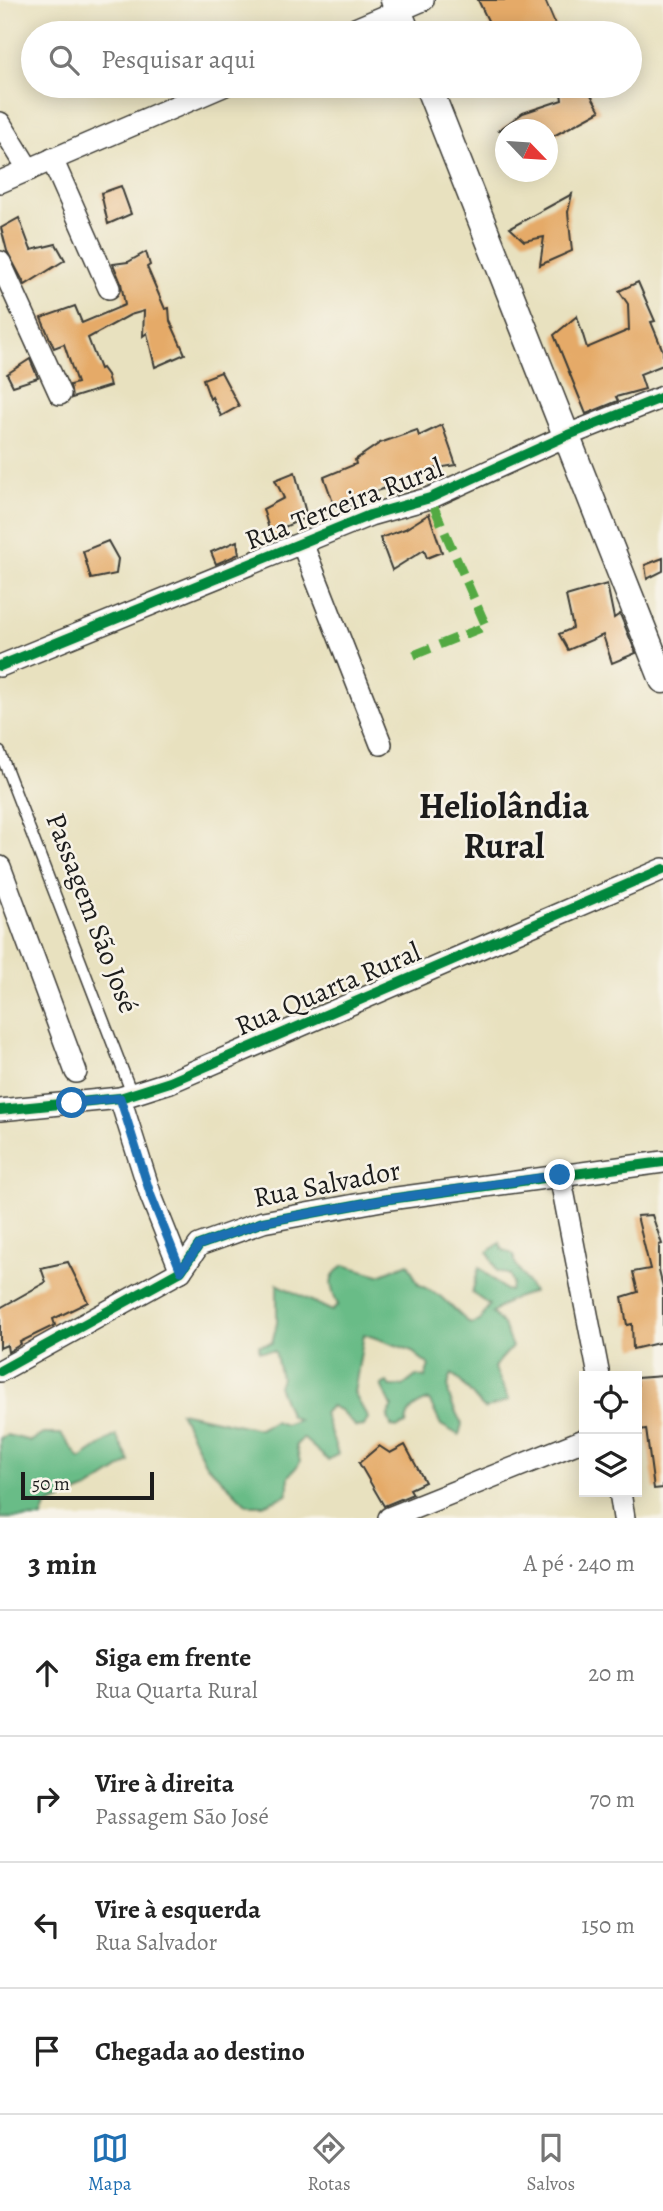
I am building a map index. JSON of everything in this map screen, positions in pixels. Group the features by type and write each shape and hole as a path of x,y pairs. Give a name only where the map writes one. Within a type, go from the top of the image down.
{"street":[{"path":"382,21 400,15 423,0"},
{"path":"0,182 195,98"},
{"path":"433,98 663,680"},
{"path":"0,123 29,170"},
{"path":"52,159 109,288"},
{"path":"0,262 60,394"},
{"name":"Rua Terceira Rural","path":"0,666 370,515 430,499 568,435 663,397"},
{"path":"302,543 381,744"},
{"path":"0,867 76,1072"},
{"name":"Rua Quarta Rural","path":"0,1110 126,1096 170,1082 663,869"},
{"name":"Passagem São José","path":"126,1096 151,1196 181,1271"},
{"name":"Rua Salvador","path":"0,1371 181,1271 199,1245 263,1222 382,1200 663,1162"},
{"path":"560,1175 598,1371"},
{"path":"389,1518 428,1511 579,1442"},
{"path":"621,1497 624,1518"}],"lane":[{"name":"Passagem São José","path":"0,752 126,1096"}],"green space":[{"path":"500,1243 502,1249 514,1255 514,1261 533,1292 510,1300 492,1313 503,1325 512,1347 494,1367 509,1400 485,1409 452,1374 448,1387 462,1424 459,1435 441,1425 429,1400 413,1408 406,1424 396,1428 391,1426 388,1417 392,1407 381,1385 387,1382 390,1386 403,1386 416,1376 425,1378 429,1365 410,1350 364,1334 354,1393 368,1418 364,1426 356,1427 340,1410 331,1406 324,1413 338,1454 328,1460 303,1438 296,1445 300,1462 289,1477 287,1495 263,1505 247,1505 205,1463 180,1412 259,1429 274,1421 285,1425 298,1420 290,1416 278,1386 281,1378 275,1351 259,1351 259,1345 272,1343 277,1323 277,1284 332,1311 338,1305 332,1288 332,1278 344,1265 379,1275 408,1263 418,1284 440,1296 470,1324 480,1321 489,1305 472,1293 479,1267 505,1290 510,1291 513,1283 510,1275 497,1271 488,1252"},
{"path":"43,1434 61,1434 80,1459 116,1435 130,1462 88,1489 46,1506 42,1518 0,1518 0,1438 7,1435 31,1441"}],"building":[{"path":"478,0 545,0 554,21 488,21"},
{"path":"562,98 593,98 600,111 558,134 558,119 515,119"},
{"path":"121,186 131,214 108,224 101,193"},
{"path":"572,194 568,212 572,251 540,265 544,237 524,241 510,228"},
{"path":"19,218 31,250 56,244 65,260 25,285 7,251 1,228"},
{"path":"146,252 150,265 147,267 165,309 169,308 170,321 185,354 155,367 147,333 143,336 144,311 130,315 88,338 110,386 72,398 70,385 77,383 64,344 54,348 41,318 75,306 82,323 125,305 121,283 113,264 128,262"},
{"path":"638,282 655,321 651,322 663,351 663,365 640,374 645,389 616,397 618,401 586,414 554,335 577,316 587,348 629,330 628,304 619,291"},
{"path":"30,359 38,378 13,386 7,374"},
{"path":"221,372 239,406 221,416 212,397 210,399 203,379"},
{"path":"442,425 456,465 431,469 385,485 386,488 350,500 352,506 335,508 324,477 356,464 355,460 380,443 417,430 419,436"},
{"path":"295,472 307,517 282,528 284,533 272,539 263,509 284,498 275,480"},
{"path":"429,514 442,552 427,558 424,550 392,570 380,538 405,529"},
{"path":"108,541 118,559 116,574 91,579 83,551"},
{"path":"237,541 239,554 216,564 211,552"},
{"path":"663,558 663,571 647,579 645,565"},
{"path":"607,584 614,618 620,614 636,653 612,663 603,635 568,650 559,634 573,628 566,596"},
{"path":"652,1215 662,1244 659,1245 659,1271 663,1287 663,1342 633,1349 632,1324 627,1325 622,1297 638,1292 633,1272 650,1269 637,1216"},
{"path":"68,1262 88,1302 53,1319 55,1325 20,1342 21,1344 8,1352 7,1345 0,1348 0,1308 46,1282 41,1268"},
{"path":"663,1376 663,1488 654,1489 646,1429 642,1430 642,1378"},
{"path":"405,1445 425,1482 410,1489 413,1494 384,1506 359,1463 379,1446 390,1453"}],"marked path":[{"path":"414,655 486,626 430,498"}],"cycle path":[{"path":"0,666 370,515 430,498 568,435 663,397"},
{"path":"0,1110 120,1098 170,1082 663,869"},
{"path":"0,1371 181,1271 199,1245 263,1222 382,1200 663,1162"}],"district":[{"name":"Heliolândia Rural","path":"504,826"}],"route":[{"path":"72,1103 120,1098 151,1196 181,1271 199,1245 263,1222 382,1200 560,1175"}]}
